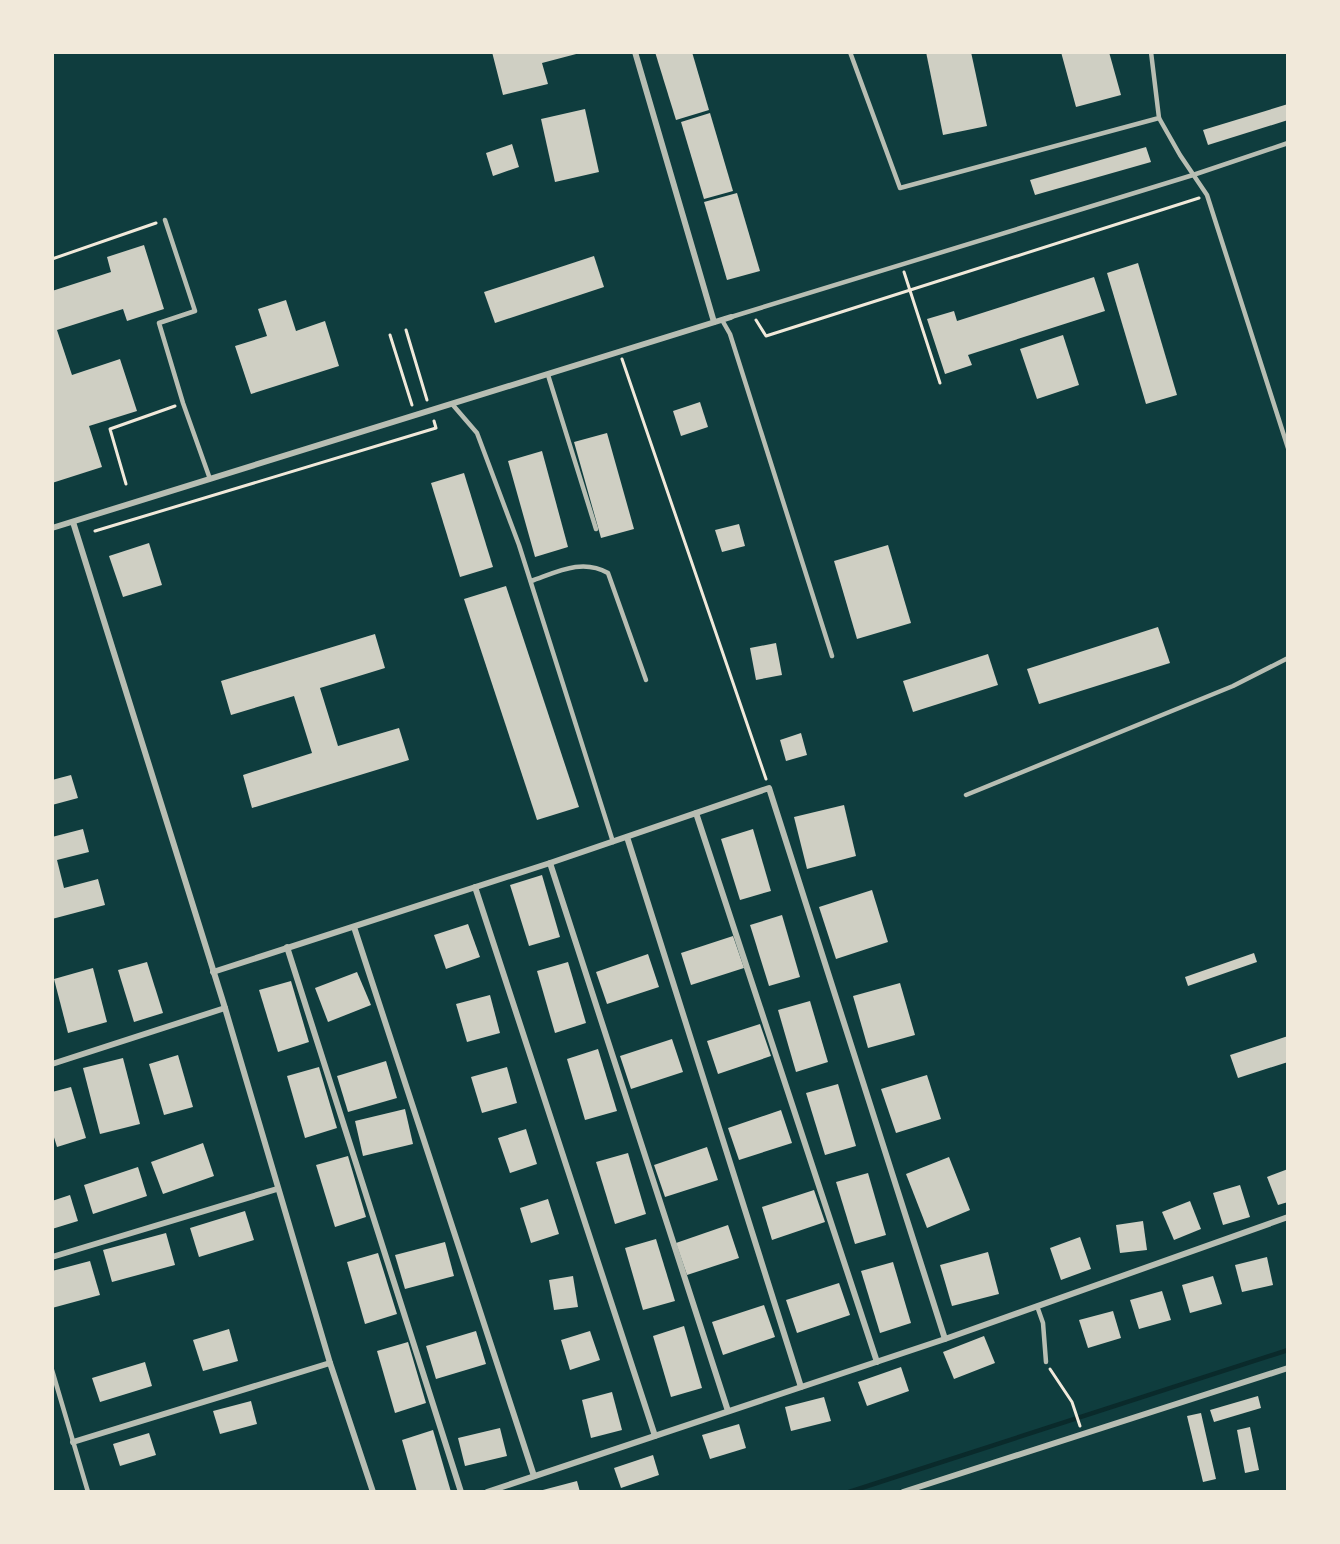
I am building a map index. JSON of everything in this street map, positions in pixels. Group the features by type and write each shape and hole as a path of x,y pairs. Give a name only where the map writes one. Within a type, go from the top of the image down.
{"street":[{"path":"635,52 718,321"},
{"path":"52,528 731,317"},
{"path":"73,522 225,1008 330,1364 373,1491"},
{"path":"213,972 550,863 769,788 945,1339"},
{"path":"696,813 877,1362"},
{"path":"627,837 801,1387"},
{"path":"550,863 728,1411"},
{"path":"475,887 655,1436"},
{"path":"354,927 534,1476"},
{"path":"287,947 461,1491"},
{"path":"52,1064 225,1008"},
{"path":"52,1257 277,1188"},
{"path":"487,1491 945,1339 1287,1217"},
{"path":"73,1442 330,1364"},
{"path":"903,1491 1287,1368"}],"lane":[{"path":"850,52 900,188 1159,118"},
{"path":"1151,52 1159,118 1207,195 1287,448"},
{"path":"731,317 1287,143"},
{"path":"165,220 195,311 159,323 183,403 210,479"},
{"path":"718,321 730,334 832,656"},
{"path":"548,375 596,529"},
{"path":"452,404 477,433 519,545 613,842"},
{"path":"531,581 569,567 597,566 608,573 646,680"},
{"path":"966,795 1233,686 1287,658"},
{"path":"1037,1306 1043,1323 1046,1362"},
{"path":"52,1370 88,1491"}],"path":[{"path":"751,311 766,336 1207,195"},
{"path":"52,259 165,220"},
{"path":"902,264 940,383"},
{"path":"390,335 415,416"},
{"path":"620,352 769,788"},
{"path":"126,484 110,429 183,403"},
{"path":"1046,1362 1072,1402 1083,1434"}],"building":[{"path":"492,52 580,53 542,63 548,84 503,95"},
{"path":"655,52 692,52 709,110 676,120"},
{"path":"926,52 971,52 987,126 943,135"},
{"path":"1061,52 1109,52 1121,95 1076,107"},
{"path":"1288,104 1288,120 1208,145 1203,130"},
{"path":"585,109 599,172 555,182 541,119"},
{"path":"710,113 733,191 704,199 681,122"},
{"path":"512,144 519,167 493,176 486,153"},
{"path":"1146,147 1151,162 1035,195 1030,180"},
{"path":"737,193 760,271 727,280 704,202"},
{"path":"144,245 164,309 127,321 123,309 57,330 72,375 120,359 137,411 89,426 102,467 52,483 52,291 111,272 107,257"},
{"path":"594,256 604,287 495,323 484,292"},
{"path":"1138,263 1177,395 1146,404 1107,273"},
{"path":"1094,277 1105,311 968,355 972,365 945,374 927,319 954,311 957,321"},
{"path":"286,300 296,331 325,321 339,366 251,394 235,346 267,336 258,309"},
{"path":"1063,335 1079,385 1037,399 1020,349"},
{"path":"700,402 708,427 681,436 673,411"},
{"path":"607,433 634,529 601,538 574,442"},
{"path":"542,451 568,547 535,557 508,461"},
{"path":"464,473 493,567 460,577 431,483"},
{"path":"739,524 745,546 722,552 715,530"},
{"path":"149,543 162,585 123,597 109,556"},
{"path":"888,545 911,623 857,639 834,561"},
{"path":"506,586 579,807 537,820 464,599"},
{"path":"1158,627 1170,663 1039,704 1027,669"},
{"path":"375,634 385,668 320,688 338,746 399,728 409,760 252,808 243,775 312,753 294,696 231,715 221,681"},
{"path":"776,643 782,675 756,680 750,648"},
{"path":"988,654 998,685 913,712 903,681"},
{"path":"801,733 807,755 786,761 780,740"},
{"path":"71,775 78,798 52,805 52,780"},
{"path":"844,805 856,856 807,869 794,817"},
{"path":"83,829 89,852 57,860 64,888 98,879 105,905 52,919 52,837"},
{"path":"753,829 771,891 740,900 721,839"},
{"path":"542,875 560,937 529,946 510,885"},
{"path":"872,890 888,942 836,959 819,907"},
{"path":"782,915 800,977 769,986 750,925"},
{"path":"468,924 480,957 446,969 434,935"},
{"path":"733,936 744,968 691,985 681,953"},
{"path":"1254,953 1257,962 1188,986 1185,977"},
{"path":"648,954 659,987 607,1004 596,972"},
{"path":"147,962 163,1013 134,1022 118,970"},
{"path":"568,962 586,1023 555,1033 537,971"},
{"path":"93,968 107,1022 68,1033 54,979"},
{"path":"357,972 371,1005 328,1022 315,988"},
{"path":"291,981 309,1042 278,1052 259,990"},
{"path":"900,983 915,1035 868,1048 853,996"},
{"path":"490,995 500,1033 467,1042 456,1004"},
{"path":"810,1001 828,1062 796,1072 778,1010"},
{"path":"760,1024 771,1056 718,1074 707,1041"},
{"path":"1288,1036 1288,1062 1238,1078 1230,1055"},
{"path":"672,1039 683,1072 631,1089 620,1056"},
{"path":"598,1049 617,1111 585,1120 567,1059"},
{"path":"178,1055 193,1107 164,1115 149,1064"},
{"path":"123,1058 140,1124 100,1134 83,1068"},
{"path":"386,1061 397,1098 348,1112 337,1076"},
{"path":"319,1067 337,1128 305,1138 287,1076"},
{"path":"507,1067 517,1103 482,1113 471,1077"},
{"path":"927,1075 941,1119 896,1133 881,1089"},
{"path":"838,1084 856,1146 825,1155 806,1093"},
{"path":"71,1087 86,1138 57,1147 52,1131 52,1092"},
{"path":"405,1109 413,1144 363,1156 355,1121"},
{"path":"781,1110 792,1143 739,1160 728,1128"},
{"path":"526,1129 537,1164 510,1173 498,1138"},
{"path":"203,1143 214,1176 163,1194 151,1162"},
{"path":"707,1147 718,1180 665,1197 654,1165"},
{"path":"628,1153 646,1214 615,1224 596,1162"},
{"path":"348,1156 366,1217 335,1227 316,1165"},
{"path":"949,1157 970,1210 927,1228 906,1174"},
{"path":"138,1167 147,1196 93,1214 84,1185"},
{"path":"1288,1169 1288,1202 1278,1205 1267,1177"},
{"path":"868,1173 886,1235 855,1244 836,1182"},
{"path":"1240,1185 1250,1217 1223,1225 1213,1193"},
{"path":"814,1190 825,1222 772,1240 762,1207"},
{"path":"70,1195 78,1221 52,1229 52,1201"},
{"path":"548,1199 559,1234 531,1243 520,1208"},
{"path":"1190,1201 1201,1229 1174,1240 1162,1212"},
{"path":"245,1211 254,1240 199,1257 190,1228"},
{"path":"1143,1221 1147,1250 1120,1253 1116,1225"},
{"path":"728,1225 739,1258 687,1275 676,1243"},
{"path":"166,1233 175,1265 112,1282 103,1250"},
{"path":"1080,1237 1091,1269 1061,1280 1050,1248"},
{"path":"656,1239 675,1301 643,1310 625,1248"},
{"path":"445,1242 454,1276 405,1289 395,1255"},
{"path":"988,1252 999,1294 952,1306 940,1265"},
{"path":"378,1253 397,1314 365,1324 347,1262"},
{"path":"1267,1257 1273,1285 1242,1292 1235,1265"},
{"path":"90,1261 100,1295 52,1308 52,1271"},
{"path":"893,1262 911,1323 880,1333 861,1271"},
{"path":"573,1276 578,1307 554,1310 549,1280"},
{"path":"1213,1276 1222,1304 1190,1313 1182,1285"},
{"path":"839,1283 850,1315 797,1333 786,1300"},
{"path":"1162,1291 1171,1320 1139,1329 1130,1300"},
{"path":"764,1305 775,1337 723,1355 712,1322"},
{"path":"1113,1311 1121,1338 1088,1348 1079,1320"},
{"path":"684,1326 702,1388 671,1397 653,1336"},
{"path":"229,1329 238,1361 203,1371 193,1340"},
{"path":"476,1331 486,1364 436,1379 426,1346"},
{"path":"590,1331 600,1360 570,1370 561,1340"},
{"path":"984,1336 995,1363 954,1379 943,1352"},
{"path":"408,1342 426,1403 395,1413 377,1351"},
{"path":"145,1362 152,1386 100,1402 92,1378"},
{"path":"901,1367 909,1391 867,1406 858,1382"},
{"path":"612,1392 622,1430 591,1438 582,1400"},
{"path":"1258,1396 1261,1408 1214,1422 1210,1410"},
{"path":"824,1397 831,1421 791,1431 785,1407"},
{"path":"251,1401 257,1424 220,1434 213,1411"},
{"path":"1201,1413 1216,1479 1203,1482 1187,1416"},
{"path":"739,1424 746,1448 710,1459 702,1435"},
{"path":"1250,1427 1259,1470 1245,1473 1237,1430"},
{"path":"500,1428 507,1456 465,1466 458,1438"},
{"path":"433,1430 451,1492 417,1492 402,1440"},
{"path":"149,1433 156,1455 120,1466 113,1444"},
{"path":"653,1455 659,1475 621,1488 614,1468"},
{"path":"577,1481 580,1492 539,1492 539,1491"}],"waterway":[{"path":"849,1492 1288,1350"}]}
